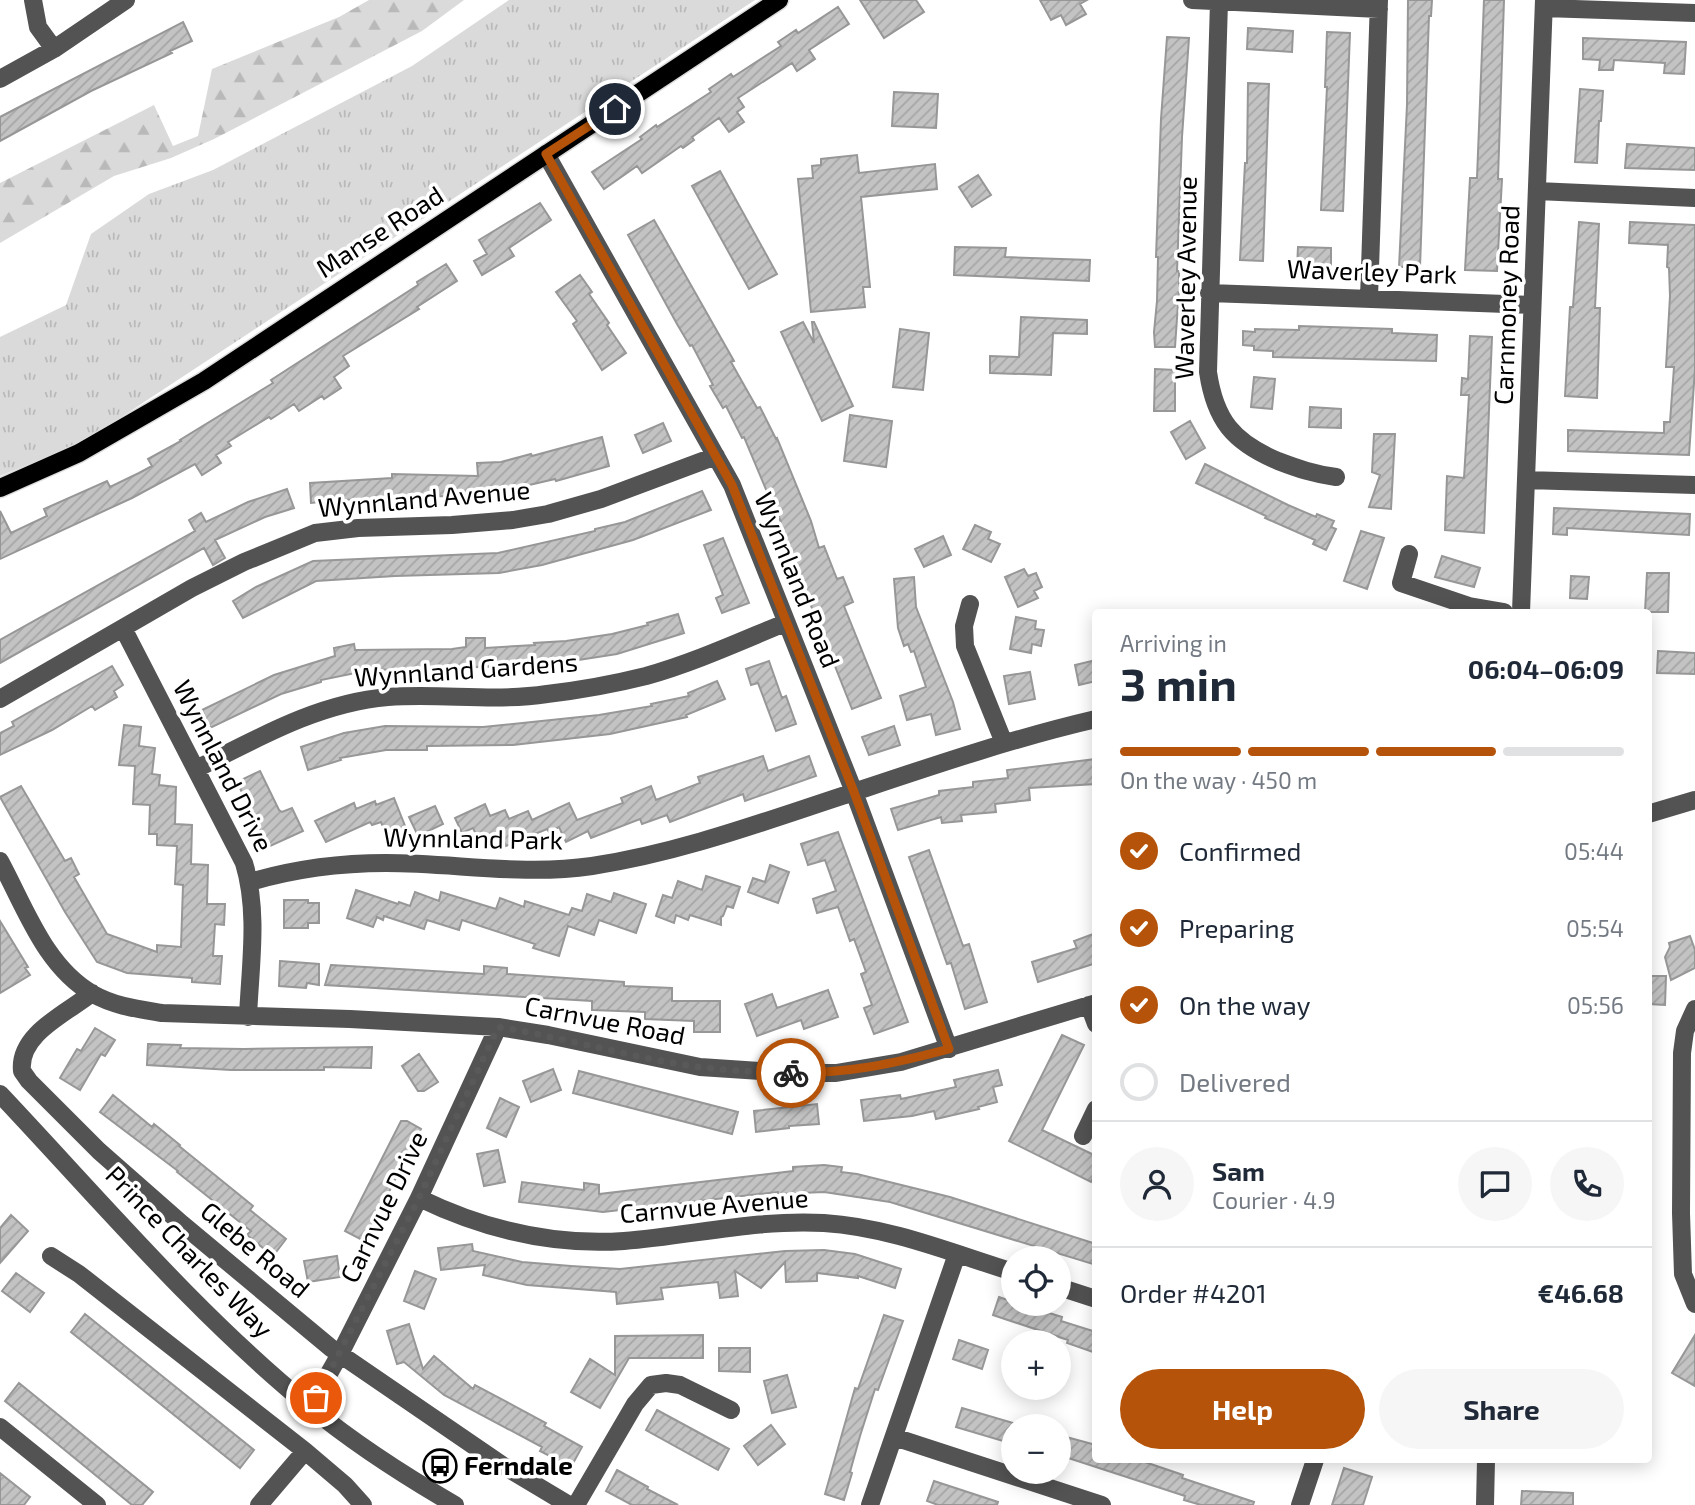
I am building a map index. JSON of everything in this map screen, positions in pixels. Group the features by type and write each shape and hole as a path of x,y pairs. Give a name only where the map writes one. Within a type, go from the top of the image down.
{"main road":[{"name":"Manse Road","path":"0,488 79,453 204,380 779,0"}],"street":[{"path":"33,0 38,27 54,49"},
{"path":"0,79 54,49 126,0"},
{"path":"1192,0 1379,5 1370,298"},
{"name":"Waverley Avenue","path":"1219,2 1209,293 1208,372 1212,396 1222,420 1238,440 1260,454 1308,473 1336,477"},
{"path":"1544,4 1695,13"},
{"name":"Carnmoney Road","path":"1521,609 1544,4"},
{"name":"Wynnland Road","path":"546,154 732,485 854,792 949,1049"},
{"path":"1537,191 1695,198"},
{"name":"Waverley Park","path":"1209,293 1532,305"},
{"name":"Wynnland Avenue","path":"0,699 192,588 244,562 315,533 477,523 548,514 601,499 716,456"},
{"path":"1526,480 1695,485"},
{"path":"1409,554 1401,583 1469,606 1486,609"},
{"path":"970,604 964,626 965,646 1004,743"},
{"name":"Wynnland Gardens","path":"196,769 293,720 338,706 390,697 492,698 545,695 595,687 648,675 785,623"},
{"name":"Wynnland Drive","path":"123,628 239,853 250,882 253,911 247,1017"},
{"name":"Wynnland Park","path":"250,882 290,871 338,865 387,863 542,871 591,866 689,845 1004,743 1092,720"},
{"path":"1652,813 1695,800"},
{"name":"Carnvue Road","path":"2,868 55,962 92,993 134,1009 162,1013 498,1027 700,1067 741,1071 836,1073 949,1049 1092,1004"},
{"name":"Glebe Road","path":"92,993 32,1039 24,1050 22,1070 29,1081 99,1151 182,1224 340,1354 502,1465 569,1505"},
{"path":"1695,1009 1685,1031 1682,1052 1681,1213 1683,1274 1695,1304"},
{"name":"Carnvue Drive","path":"310,1407 419,1198 498,1027"},
{"name":"Prince Charles Way","path":"0,1094 183,1289 248,1352 310,1407 359,1444 455,1505"},
{"path":"1083,1136 1092,1117"},
{"name":"Carnvue Avenue","path":"419,1198 480,1224 514,1234 592,1242 623,1241 777,1224 822,1223 879,1231 1001,1268"},
{"path":"870,1505 957,1254"},
{"path":"51,1255 305,1451 345,1485 363,1505"},
{"path":"1071,1291 1092,1298"},
{"path":"576,1505 635,1404 651,1385 680,1385 731,1410"},
{"path":"0,1427 97,1505"},
{"path":"894,1437 1102,1505"},
{"path":"259,1505 305,1451"},
{"path":"1300,1505 1314,1463"},
{"path":"1485,1505 1486,1463"}],"green space":[{"path":"369,0 464,0 422,31 214,139 171,158 114,176 0,243 0,183 154,105 173,146 198,136 212,69 339,17"},
{"path":"509,0 755,0 85,441 0,476 0,337 66,305 91,234 149,194 213,170 412,66"}],"building":[{"path":"860,0 916,0 924,12 884,38"},
{"path":"1040,0 1087,0 1080,4 1086,14 1066,25 1061,15 1051,20"},
{"path":"1408,0 1432,0 1429,16 1420,267 1399,267 1407,105"},
{"path":"1484,0 1504,0 1498,179 1502,179 1497,271 1465,270 1470,178 1477,178"},
{"path":"838,7 849,24 809,50 815,59 797,71 792,63 738,98 744,107 737,112 744,122 729,132 719,118 692,137 694,140 683,148 681,146 642,173 637,166 604,189 592,172 642,139 640,137 656,125 657,127 711,92 709,89 731,74 733,77 781,46 778,42 796,30 798,33"},
{"path":"183,22 192,41 91,91 0,141 0,117"},
{"path":"1248,28 1293,31 1292,52 1247,49"},
{"path":"1327,32 1350,33 1343,211 1321,210"},
{"path":"1167,37 1189,38 1182,137 1175,347 1155,347 1161,119"},
{"path":"1583,38 1686,42 1684,74 1664,73 1665,63 1614,60 1613,70 1599,70 1600,60 1583,59"},
{"path":"1248,83 1269,84 1263,261 1240,260 1247,163"},
{"path":"1580,89 1603,91 1597,163 1575,162"},
{"path":"894,92 938,94 936,128 892,126"},
{"path":"1627,144 1695,148 1695,170 1625,168"},
{"path":"857,155 859,173 935,164 937,189 861,197 870,287 863,287 865,307 811,312 798,179 813,178 812,166 821,165 821,159"},
{"path":"720,171 777,274 749,289 692,186"},
{"path":"978,175 991,195 972,207 959,187"},
{"path":"540,203 551,220 509,248 514,256 482,275 474,261 487,254 479,240"},
{"path":"654,220 734,361 731,362 777,438 811,521 819,548 824,546 837,579 843,577 853,602 844,606 881,698 852,709 790,553 777,510 775,511 744,437 742,438 726,406 723,408 710,386 713,385 692,345 690,346 677,324 628,235"},
{"path":"1579,222 1599,224 1595,308 1600,308 1597,398 1565,396 1570,307 1573,307"},
{"path":"1630,222 1695,225 1695,369 1689,455 1568,451 1568,430 1664,433 1664,422 1670,422 1674,367 1666,367 1670,296 1668,245 1629,243"},
{"path":"955,247 1006,248 1005,257 1090,260 1089,281 954,275"},
{"path":"1298,247 1331,248 1331,269 1297,268"},
{"path":"446,264 457,281 417,307 419,309 343,356 349,366 334,377 341,388 324,399 322,396 299,411 294,404 228,442 231,446 216,455 221,463 202,475 195,464 132,498 0,559 0,511 11,533 47,516 44,509 107,481 110,487 152,466 148,459 273,383 271,380"},
{"path":"580,275 592,292 589,294 609,323 607,325 626,353 602,370 573,324 577,321 556,292"},
{"path":"1021,317 1087,320 1087,334 1053,333 1051,375 990,373 990,356 1019,357"},
{"path":"803,322 814,343 814,322 853,406 822,421 781,332"},
{"path":"1299,326 1392,329 1392,333 1437,335 1436,361 1273,357 1273,351 1254,350 1254,346 1243,345 1243,331 1299,330"},
{"path":"900,329 929,333 923,390 893,387"},
{"path":"1470,336 1492,337 1484,533 1445,530 1447,476 1464,478 1469,395 1461,395 1462,378 1468,379"},
{"path":"1155,369 1175,370 1175,411 1154,411"},
{"path":"1254,377 1275,379 1272,409 1251,407"},
{"path":"1310,407 1341,409 1341,428 1309,427"},
{"path":"850,415 892,421 886,467 844,461"},
{"path":"1190,421 1205,448 1186,459 1171,432"},
{"path":"663,423 671,441 643,453 635,435"},
{"path":"1374,434 1395,434 1391,509 1369,507 1380,475 1372,472"},
{"path":"602,437 609,466 556,481 555,479 504,491 462,496 379,497 311,503 310,483 392,478 392,474 478,476 477,463 501,462 531,454 532,456"},
{"path":"1205,464 1288,505 1316,517 1317,514 1334,521 1331,527 1336,529 1326,550 1313,544 1315,540 1196,483"},
{"path":"287,489 294,508 265,517 215,540 225,558 213,565 204,548 0,663 0,640 195,531 189,520 201,513 206,522 248,502"},
{"path":"702,491 711,510 633,540 542,565 499,573 316,581 243,618 233,601 256,587 313,561 498,553 625,522"},
{"path":"1554,508 1690,514 1689,535 1567,528 1567,535 1553,534"},
{"path":"975,525 991,532 988,539 1000,544 991,562 963,549"},
{"path":"1361,531 1384,538 1367,589 1344,581"},
{"path":"943,536 951,555 924,567 915,549"},
{"path":"723,538 749,603 722,613 716,598 723,595 704,545"},
{"path":"1442,556 1480,568 1474,587 1435,577"},
{"path":"1024,569 1028,576 1036,573 1042,587 1034,591 1038,598 1018,607 1005,577"},
{"path":"1647,573 1669,573 1668,612 1645,609"},
{"path":"1571,576 1589,577 1587,599 1570,598"},
{"path":"914,577 916,607 953,702 960,729 936,735 931,714 907,720 900,696 926,687 914,651 911,652 908,644 904,646 898,628 894,579"},
{"path":"678,614 684,633 617,654 523,666 370,670 321,680 281,694 210,728 202,710 274,675 335,656 334,648 354,644 355,650 452,649 466,647 466,638 485,638 485,648 535,645 534,643 612,634"},
{"path":"1016,617 1036,621 1035,629 1044,630 1041,646 1032,644 1031,653 1010,649"},
{"path":"1658,651 1695,653 1695,674 1657,673"},
{"path":"769,661 782,698 786,696 796,724 776,731 758,683 751,685 746,669"},
{"path":"1092,661 1092,682 1079,685 1075,665"},
{"path":"112,666 123,685 114,691 117,697 95,710 92,706 52,730 0,755 0,733 14,726 12,722"},
{"path":"1030,672 1035,699 1009,704 1004,676"},
{"path":"717,681 725,699 686,715 687,717 610,734 513,745 427,746 427,750 386,750 340,758 341,760 308,770 301,747 344,733 385,726 483,727 599,715 652,706 651,704 689,696 688,693"},
{"path":"124,725 141,727 139,746 155,748 152,774 160,775 159,785 176,787 175,824 192,825 191,864 208,865 207,904 225,904 224,925 215,924 213,956 222,956 220,984 192,982 192,978 127,973 97,962 65,912 0,797 21,786 65,861 71,858 79,874 74,877 107,934 157,952 157,945 181,947 183,885 175,884 177,846 157,845 157,834 149,834 150,805 133,804 135,766 119,765"},
{"path":"894,726 900,745 869,755 862,737"},
{"path":"763,756 768,771 809,756 816,776 745,801 743,794 670,822 667,815 642,824 640,819 591,838 588,831 566,842 559,827 549,832 547,829 506,846 501,833 480,843 473,828 462,833 455,818 485,804 490,816 505,810 509,819 528,811 532,820 569,803 577,820 623,803 621,798 651,786 656,800 700,783 698,777"},
{"path":"1092,759 1092,784 1029,788 1030,800 995,804 996,812 961,815 962,821 942,823 941,817 898,830 891,809 939,795 939,791 973,787 973,782 1008,778 1007,770"},
{"path":"260,771 279,810 282,812 292,808 303,831 268,847 237,782"},
{"path":"394,798 407,831 387,838 381,822 372,825 370,822 326,842 315,821 354,803 356,809 375,801 376,805"},
{"path":"435,806 443,824 418,836 409,817"},
{"path":"838,832 908,1022 874,1034 864,1008 872,1005 861,974 866,972 854,939 850,941 838,907 817,913 813,899 836,891 825,860 808,865 801,844"},
{"path":"929,850 963,946 969,944 987,1002 965,1009 951,963 947,964 909,857"},
{"path":"770,865 789,872 778,903 748,892 753,878 765,882"},
{"path":"706,876 740,887 733,908 727,906 721,917 721,925 690,915 688,920 676,915 674,923 656,916 663,895 672,898 678,881 702,890"},
{"path":"356,890 410,906 415,892 439,901 441,892 496,909 500,898 524,907 525,901 569,915 572,908 582,911 587,894 611,902 614,893 646,904 636,933 599,920 594,935 568,926 559,956 533,948 535,944 462,920 459,930 427,920 424,929 384,916 383,920 377,917 373,927 347,918"},
{"path":"284,900 319,903 319,923 308,923 308,928 284,928"},
{"path":"0,921 28,967 25,968 30,975 0,993"},
{"path":"1092,934 1092,964 1038,982 1032,962 1077,948 1074,941"},
{"path":"1690,936 1695,950 1695,968 1671,980 1665,957 1669,943"},
{"path":"280,961 319,964 319,985 307,983 306,988 279,986"},
{"path":"331,965 484,974 484,966 507,968 507,974 672,988 672,1001 720,1001 720,1032 694,1032 694,1021 645,1019 645,1012 592,1010 592,1001 325,985"},
{"path":"1652,976 1666,976 1665,1005 1652,1004"},
{"path":"828,990 838,1017 804,1029 801,1020 757,1036 745,1004 772,994 777,1008"},
{"path":"95,1028 115,1040 105,1056 101,1054 80,1090 60,1078 77,1049 81,1051"},
{"path":"1062,1035 1084,1045 1042,1130 1092,1154 1091,1182 1009,1141"},
{"path":"148,1044 181,1045 180,1048 244,1049 372,1047 371,1068 231,1070 147,1065"},
{"path":"419,1054 438,1082 424,1091 418,1091 402,1066"},
{"path":"553,1069 561,1090 531,1102 523,1081"},
{"path":"998,1070 1002,1085 993,1087 997,1102 978,1107 979,1109 936,1119 934,1111 864,1121 861,1100 900,1095 901,1099 956,1087 954,1080"},
{"path":"579,1071 738,1112 732,1134 573,1093"},
{"path":"113,1095 152,1127 154,1124 180,1145 253,1206 250,1210 286,1239 273,1256 247,1235 251,1231 100,1112"},
{"path":"500,1098 519,1107 506,1137 487,1128"},
{"path":"817,1104 819,1124 756,1132 754,1111"},
{"path":"401,1121 407,1121 421,1129 364,1241 345,1231"},
{"path":"498,1150 505,1182 484,1186 477,1154"},
{"path":"793,1167 842,1167 841,1172 950,1197 1092,1243 1092,1264 1071,1257 1071,1246 1034,1246 890,1202 824,1192 778,1192 603,1212 519,1202 522,1182 584,1190 584,1183 599,1185 599,1194 793,1171"},
{"path":"11,1215 28,1231 0,1263 0,1228"},
{"path":"472,1244 473,1251 522,1262 620,1269 785,1251 824,1250 855,1254 901,1269 895,1288 858,1276 817,1273 817,1281 786,1282 785,1262 761,1288 735,1271 738,1296 720,1298 718,1282 661,1288 663,1299 617,1304 616,1292 527,1285 483,1275 485,1265 441,1270 438,1248"},
{"path":"337,1256 340,1277 308,1282 304,1261"},
{"path":"415,1271 436,1279 424,1309 404,1301"},
{"path":"16,1273 44,1293 30,1312 2,1291"},
{"path":"999,1297 1001,1316 1059,1316 1062,1317 1061,1321 1092,1331 1092,1352 1071,1344 1071,1330 1038,1330 993,1315"},
{"path":"85,1314 254,1450 240,1468 71,1332"},
{"path":"884,1315 903,1321 878,1390 875,1389 844,1500 825,1494 855,1388 858,1389"},
{"path":"409,1324 423,1369 434,1356 473,1389 475,1385 546,1423 544,1426 582,1447 571,1467 540,1451 542,1447 444,1395 404,1362 397,1364 387,1331"},
{"path":"703,1335 703,1358 629,1358 600,1408 571,1392 590,1359 615,1375 615,1336"},
{"path":"1695,1335 1695,1386 1672,1373"},
{"path":"959,1340 988,1350 982,1369 953,1359"},
{"path":"719,1348 750,1348 750,1372 719,1371"},
{"path":"787,1375 796,1407 772,1413 764,1381"},
{"path":"19,1383 153,1492 142,1505 132,1505 5,1401"},
{"path":"962,1408 1001,1419 1001,1440 956,1427"},
{"path":"657,1410 729,1449 718,1470 646,1430"},
{"path":"771,1425 785,1444 758,1465 744,1446"},
{"path":"1071,1438 1092,1444 1092,1463 1148,1463 1183,1475 1182,1478 1254,1502 1253,1505 1201,1505 1184,1500 1185,1496 1071,1459"},
{"path":"1344,1468 1372,1477 1363,1505 1332,1505"},
{"path":"617,1470 678,1505 632,1505 606,1491"},
{"path":"0,1473 30,1497 24,1505 0,1505"},
{"path":"934,1481 998,1502 997,1505 938,1505 927,1501"},
{"path":"1522,1491 1573,1493 1573,1505 1521,1505"}],"way so far":[{"path":"316,1398 419,1198 498,1027 700,1067 791,1073"}],"place":[{"name":"Ferndale","path":"440,1466"}],"route":[{"path":"615,109 546,154 732,485 854,792 949,1049 868,1069 836,1073 791,1073"}]}
